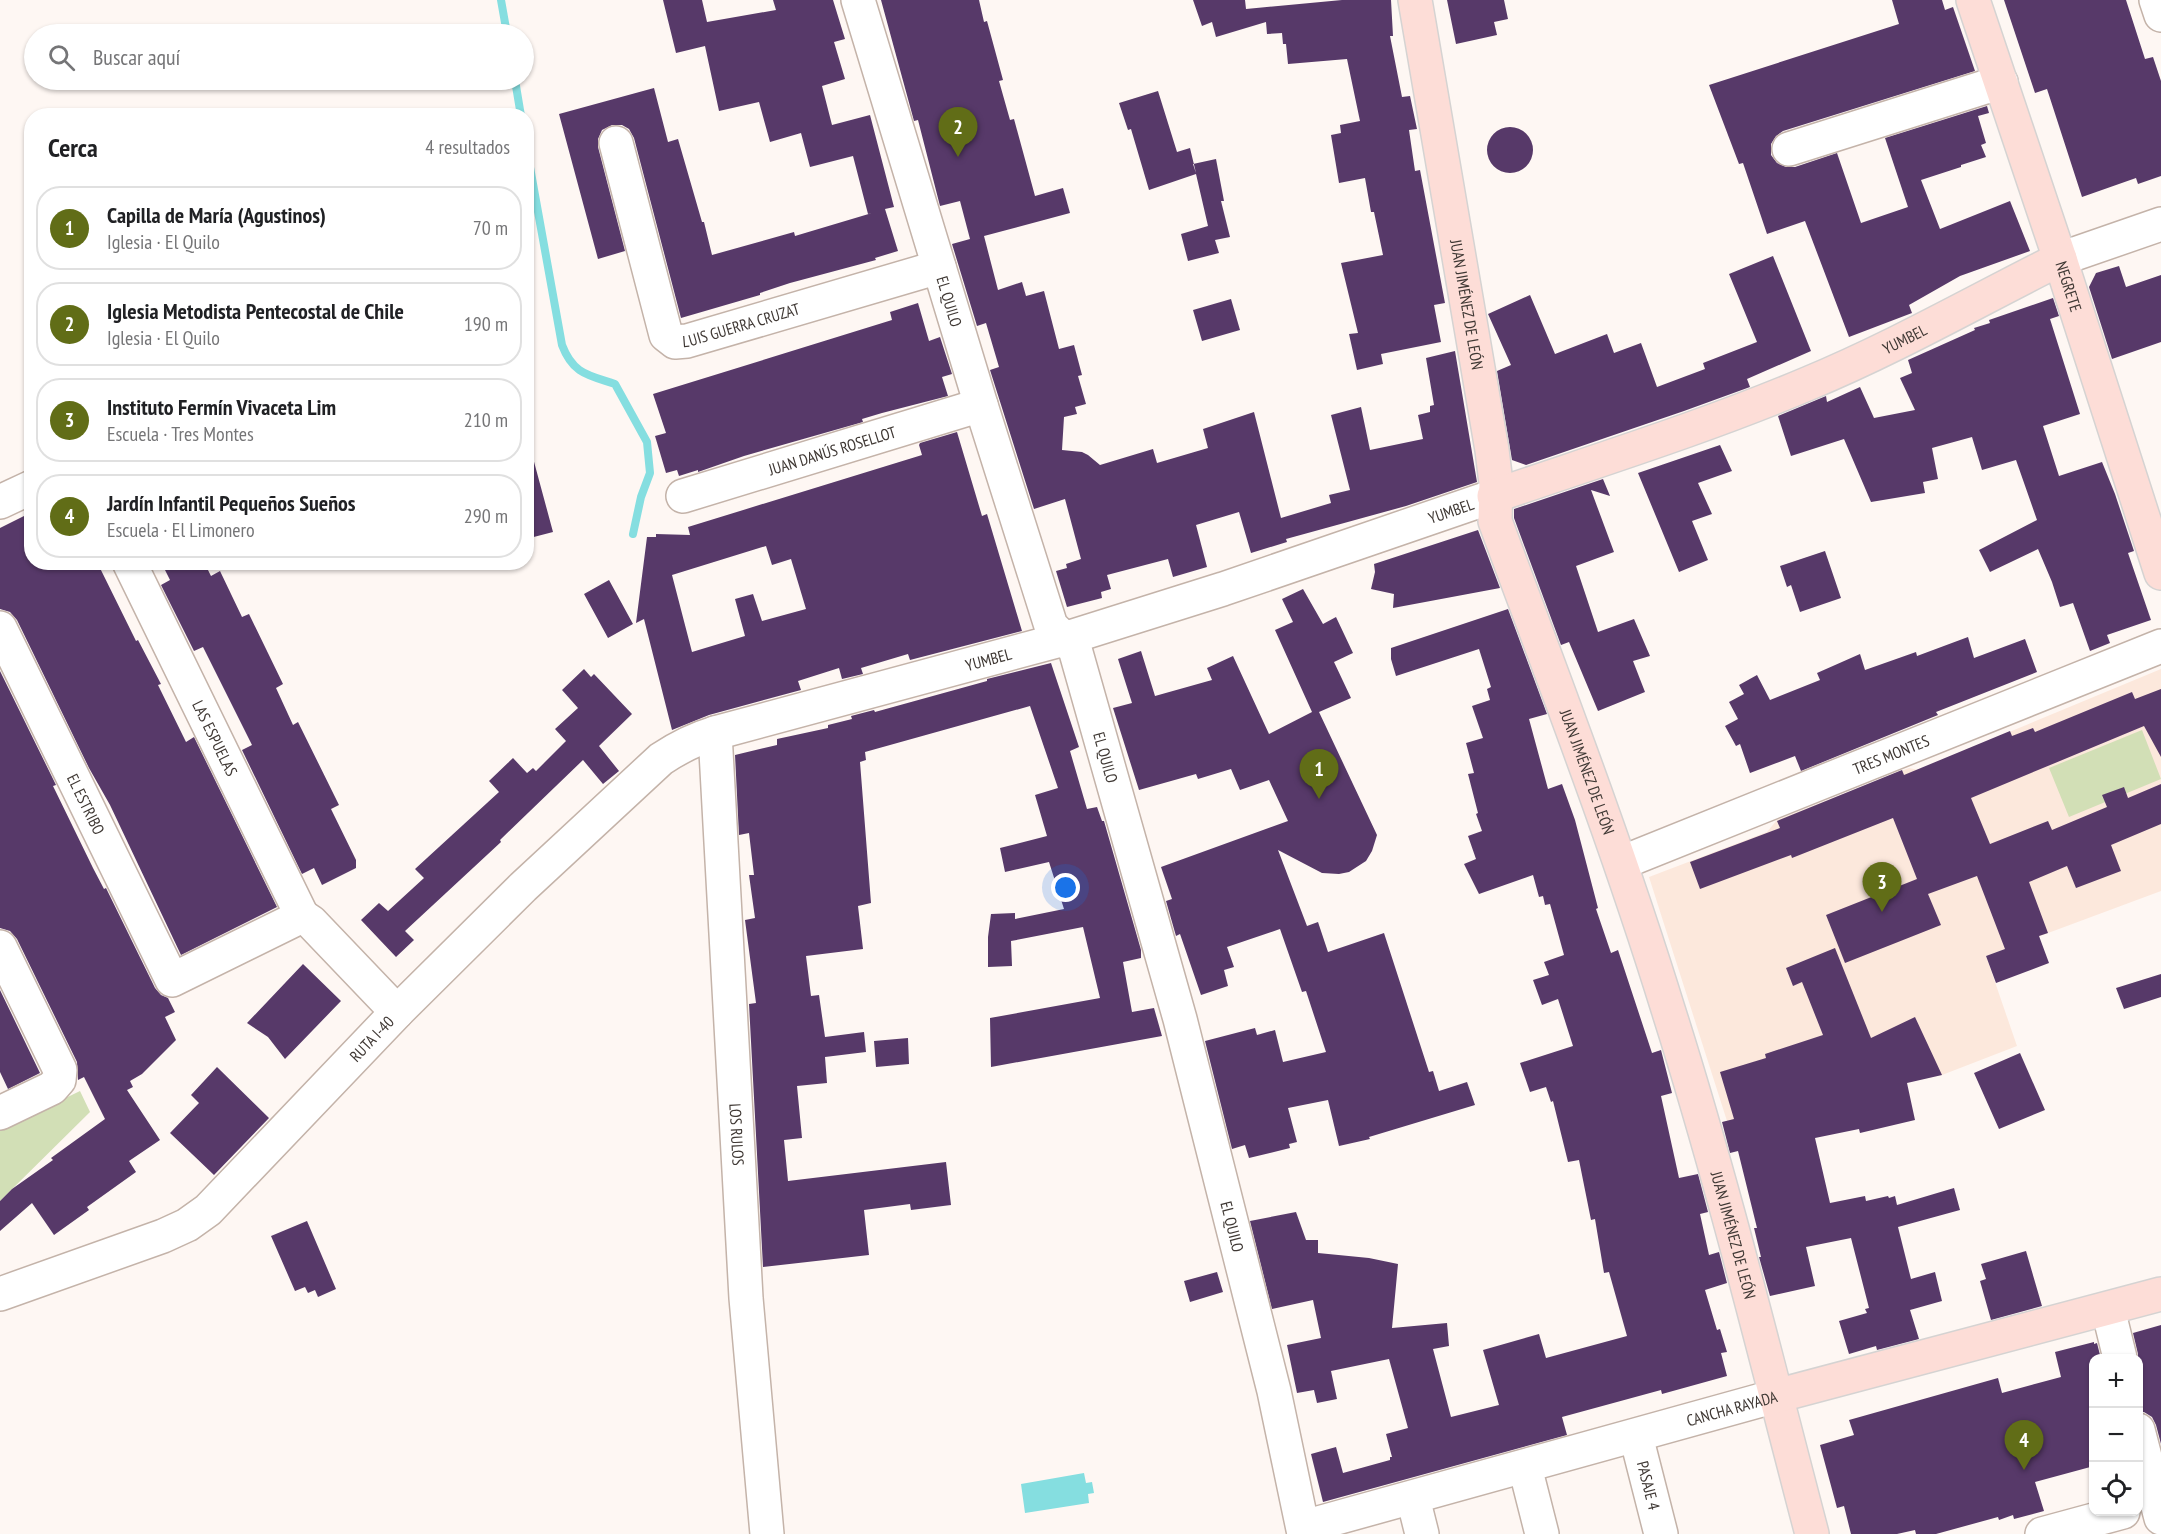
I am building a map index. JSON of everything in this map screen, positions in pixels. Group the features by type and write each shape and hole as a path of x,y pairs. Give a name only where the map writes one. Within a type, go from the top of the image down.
{"main road":[{"name":"JUAN JIMÉNEZ DE LEÓN","path":"1414,0 1492,450 1496,483 1495,521 1621,863 1693,1090 1812,1534"},
{"name":"NEGRETE","path":"1973,0 2060,259 2161,573"},
{"name":"YUMBEL","path":"1494,496 1642,446 1807,384 1857,362 2060,259"},
{"name":"CANCHA RAYADA","path":"1776,1396 2161,1294"}],"street":[{"name":"EL QUILO","path":"858,0 981,405 1052,626 1075,649 1180,1019 1274,1391 1304,1531"},
{"path":"2156,0 2161,15"},
{"path":"1790,149 2001,81"},
{"name":"LUIS GUERRA CRUZAT","path":"616,143 666,335 675,342 687,341 939,267"},
{"name":"YUMBEL","path":"2060,259 2161,224"},
{"name":"JUAN DANÚS ROSELLOT","path":"683,496 981,405"},
{"path":"0,502 24,491"},
{"name":"YUMBEL","path":"715,733 1064,639 1223,589 1494,496"},
{"name":"LAS ESPUELAS","path":"133,570 302,916"},
{"name":"EL ESTRIBO","path":"0,628 172,980 302,916"},
{"name":"TRES MONTES","path":"1621,863 2161,646"},
{"name":"RUTA I-40","path":"0,1294 133,1248 186,1225 208,1210 397,1012 523,887 662,759 695,739 715,733"},
{"name":"LOS RULOS","path":"715,733 746,1298 767,1534"},
{"path":"302,916 311,922 397,1012"},
{"path":"0,947 60,1070 59,1080 52,1088 0,1113"},
{"path":"2108,1309 2119,1354"},
{"name":"CANCHA RAYADA","path":"1304,1531 1776,1396"},
{"name":"PASAJE 4","path":"1636,1436 1661,1534"},
{"path":"2143,1454 2152,1509"},
{"path":"1525,1467 1542,1534"},
{"path":"1413,1498 1422,1534"},
{"path":"2042,1534 2108,1516"}],"shaded area":[{"path":"2161,669 2161,891 1986,956 2017,1046 1942,1075 1727,1121 1649,877 1767,832 1777,820 1909,768 1918,770"}],"green space":[{"path":"2142,730 2161,779 2069,817 2049,768"},
{"path":"80,1091 90,1112 0,1201 0,1130"}],"water":[{"path":"1084,1473 1086,1483 1092,1482 1094,1493 1088,1494 1089,1503 1025,1513 1021,1484"}],"building":[{"path":"663,0 702,0 707,22 776,10 773,0 833,0 845,39 834,42 845,79 822,86 832,125 870,115 894,207 885,209 898,251 875,258 876,260 790,283 760,293 760,295 681,318 634,138 629,129 622,125 612,125 602,130 598,139 598,147 625,251 598,259 559,114 654,88 668,142 678,139 712,255 794,232 795,236 872,213 868,214 853,156 810,167 801,133 770,142 759,102 719,111 705,46 676,53"},
{"path":"881,0 979,0 1003,80 999,81 1010,120 1014,119 1035,196 1063,188 1070,213 984,236 998,290 1022,282 1026,296 1044,291 1059,349 1074,345 1082,375 1078,376 1086,404 1075,407 1077,414 1064,417 1062,450 1082,452 1100,465 1153,449 1157,463 1208,448 1203,429 1254,412 1281,518 1331,503 1329,495 1350,490 1331,415 1361,407 1370,450 1423,439 1418,415 1430,412 1430,406 1434,405 1426,358 1455,351 1477,482 1406,506 1286,539 1287,542 1251,553 1239,512 1196,525 1207,567 1173,577 1168,559 1107,575 1111,589 1101,592 1102,598 1067,607 1056,571 1067,568 1066,564 1081,559 1065,499 1034,509 990,370 999,367 986,323 977,326 952,244 970,239 960,201 940,206 918,120 914,121"},
{"path":"1193,0 1245,0 1246,9 1342,0 1391,0 1393,36 1390,36 1402,97 1410,96 1417,129 1409,130 1415,171 1420,170 1445,303 1434,305 1441,342 1381,354 1383,364 1357,370 1349,334 1358,333 1341,263 1383,255 1374,212 1371,212 1365,178 1339,183 1331,135 1341,133 1340,125 1360,121 1347,59 1288,64 1286,44 1283,44 1282,33 1267,34 1266,22 1216,37 1212,22 1202,26"},
{"path":"1447,0 1504,0 1508,19 1494,22 1497,35 1456,44"},
{"path":"1892,0 1942,0 1945,10 1953,7 1975,71 1783,131 1771,144 1771,155 1777,163 1786,167 1795,167 1837,153 1861,223 1908,207 1885,138 1987,106 1989,113 1978,116 1986,143 1981,145 1986,157 1921,180 1940,229 2010,201 2030,251 1960,276 1909,305 1912,313 1849,337 1805,221 1767,234 1743,163 1739,164 1709,85 1899,24"},
{"path":"2004,0 2126,0 2145,59 2153,57 2161,81 2161,176 2138,184 2136,178 2082,197 2047,89 2035,93"},
{"path":"1158,91 1177,152 1190,148 1194,164 1216,159 1224,201 1221,201 1230,237 1215,240 1219,253 1188,261 1181,234 1208,226 1196,174 1149,190 1131,129 1128,130 1119,103"},
{"path":"1510,127 1526,134 1533,150 1526,166 1510,173 1494,166 1487,150 1494,134"},
{"path":"1773,256 1811,351 1747,379 1750,387 1526,465 1512,460 1497,371 1511,365 1488,314 1530,295 1555,354 1607,334 1614,353 1641,343 1657,387 1705,369 1703,363 1757,342 1729,274"},
{"path":"2119,266 2126,287 2161,275 2161,342 2112,359 2089,287 2096,273"},
{"path":"2053,298 2059,316 2050,319 2080,414 2043,426 2059,476 2102,462 2134,551 2128,553 2151,620 2107,635 2110,643 2090,651 2073,603 2060,607 2038,549 1990,572 1979,550 2037,520 2016,460 1982,470 1972,437 1932,448 1938,479 1923,482 1925,493 1871,502 1844,439 1791,456 1778,416 1826,396 1827,402 1860,387 1874,418 1915,410 1900,378 1912,373 1908,360 1975,330 1974,328 1990,323 1989,320"},
{"path":"1231,299 1240,330 1202,341 1193,310"},
{"path":"918,303 929,341 940,337 952,374 942,377 948,396 862,419 863,422 744,456 698,472 698,470 679,476 677,470 666,473 655,436 666,433 653,394 892,320 890,312"},
{"path":"957,432 982,516 987,514 1022,631 910,660 908,654 861,668 863,674 842,679 839,668 798,681 801,690 709,715 672,730 644,619 636,623 647,537 656,537 656,534 690,535 688,527 922,455 920,443","holes":["766,546 772,565 791,559 806,609 762,621 753,594 735,599 745,636 692,652 672,575"]},
{"path":"1720,445 1732,471 1698,483 1712,514 1692,521 1708,560 1679,572 1638,473"},
{"path":"534,462 553,532 534,537"},
{"path":"1603,479 1610,496 1591,490 1614,552 1576,566 1598,632 1634,619 1650,656 1633,661 1645,692 1598,711 1569,642 1561,645 1514,518 1514,509"},
{"path":"24,516 24,570 101,570 136,641 138,640 161,684 158,685 186,742 194,737 277,907 181,955 110,805 89,768 17,620 10,612 0,609 0,528"},
{"path":"1478,530 1500,588 1393,608 1394,594 1371,589 1375,572 1374,564"},
{"path":"1825,551 1841,598 1800,612 1791,585 1787,587 1780,566"},
{"path":"165,570 208,570 211,576 220,571 242,617 249,614 283,684 276,688 293,725 298,722 339,805 331,809 356,860 356,868 322,885 314,868 302,874 242,750 252,745 203,647 194,651 161,585 170,580"},
{"path":"609,580 633,624 608,638 584,594"},
{"path":"1303,589 1323,624 1336,617 1353,653 1334,662 1351,698 1319,712 1377,835 1366,861 1349,872 1339,874 1322,873 1278,850 1307,926 1318,922 1328,952 1384,933 1429,1072 1433,1071 1439,1091 1467,1082 1475,1105 1369,1137 1370,1139 1339,1146 1328,1100 1288,1108 1297,1142 1289,1144 1290,1148 1249,1158 1245,1145 1232,1149 1205,1041 1255,1028 1257,1035 1275,1030 1283,1062 1326,1052 1306,991 1302,992 1280,929 1227,947 1234,967 1224,970 1228,986 1201,995 1180,934 1176,936 1166,901 1172,899 1161,867 1288,821 1269,780 1240,790 1231,769 1198,779 1196,774 1139,790 1113,708 1132,703 1118,659 1141,651 1155,696 1212,680 1207,668 1233,656 1269,734 1312,712 1275,630 1293,622 1282,599"},
{"path":"1508,609 1547,714 1529,719 1548,789 1562,784 1575,820 1598,908 1596,909 1611,953 1618,950 1652,1053 1661,1050 1672,1093 1661,1096 1679,1178 1698,1174 1708,1212 1700,1214 1709,1255 1719,1252 1727,1283 1705,1290 1717,1330 1720,1329 1727,1352 1721,1353 1727,1376 1662,1394 1661,1390 1562,1417 1567,1435 1323,1502 1311,1454 1336,1447 1343,1473 1390,1460 1392,1457 1386,1434 1408,1428 1389,1359 1331,1371 1337,1399 1317,1403 1314,1390 1297,1393 1287,1345 1321,1338 1313,1300 1272,1309 1250,1221 1296,1212 1306,1240 1318,1240 1318,1253 1369,1258 1398,1264 1392,1328 1447,1323 1449,1346 1433,1349 1451,1417 1499,1405 1483,1350 1539,1334 1546,1358 1627,1336 1609,1272 1604,1273 1595,1219 1591,1220 1579,1160 1568,1162 1553,1101 1551,1102 1546,1087 1530,1092 1520,1063 1573,1046 1558,999 1542,1005 1533,980 1549,975 1544,962 1564,955 1550,904 1545,905 1543,896 1539,897 1533,875 1479,894 1464,864 1476,859 1468,836 1482,831 1468,774 1474,773 1466,743 1483,738 1472,706 1490,700 1487,689 1491,687 1479,649 1396,676 1391,659 1391,648"},
{"path":"1968,637 1974,658 2025,639 2037,672 1936,712 1938,715 1801,771 1795,756 1750,773 1740,744 1736,746 1725,726 1738,719 1729,702 1744,694 1739,685 1757,675 1770,700 1820,680 1817,673 1860,654 1865,670 1916,652 1917,656"},
{"path":"1051,663 1079,747 1070,751 1087,809 1097,807 1104,821 1141,950 1141,958 1123,962 1132,1012 1154,1008 1162,1036 991,1067 990,1018 1100,998 1083,927 1011,941 1012,966 988,967 991,914 1015,913 1015,919 1064,909 1049,862 1005,872 1000,848 1047,836 1035,795 1058,788 1030,706 865,752 866,760 860,762 871,903 858,906 863,949 806,956 811,996 819,995 825,1037 864,1032 866,1052 825,1057 827,1083 797,1086 802,1138 784,1140 788,1181 946,1162 951,1205 911,1210 910,1204 864,1210 869,1255 763,1267 749,1004 756,1003 745,920 755,918 749,875 754,875 749,833 739,835 735,755 777,745 777,739 828,728 828,725 852,719 851,716 874,710 875,712"},
{"path":"584,669 591,677 594,674 632,714 599,746 619,771 603,784 583,760 500,840 501,842 405,931 414,940 396,957 361,920 379,903 388,911 424,878 415,869 499,792 489,781 513,758 527,773 533,768 536,771 566,741 555,729 578,708 562,690"},
{"path":"0,671 56,785 53,786 93,868 104,889 106,888 155,988 161,995 168,998 175,1012 165,1017 176,1040 142,1074 130,1081 133,1087 127,1090 160,1140 129,1161 136,1172 87,1207 89,1210 54,1235 32,1203 0,1231 0,1201 12,1189 53,1160 51,1158 105,1119 84,1077 78,1080 77,1062 17,939 10,931 0,928"},
{"path":"2161,689 2161,757 2144,726 1971,798 1990,844 2048,821 2052,830 2107,807 2102,795 2124,787 2128,798 2161,784 2161,824 2111,845 2121,871 2076,888 2067,866 2029,882 2048,933 2039,936 2049,963 1996,983 1986,956 2005,949 1977,876 1928,894 1941,925 1845,963 1826,915 1917,879 1893,818 1792,858 1791,855 1700,889 1690,862 1780,828 1777,821 1902,770 1904,775 2010,731 2012,736 2033,728 2035,732 2132,692 2135,699"},
{"path":"1835,948 1871,1038 1915,1017 1942,1075 1907,1083 1915,1120 1860,1133 1859,1129 1815,1138 1830,1203 1865,1196 1866,1201 1895,1196 1897,1205 1954,1188 1960,1210 1898,1227 1911,1279 1935,1272 1942,1301 1910,1310 1919,1339 1877,1350 1876,1346 1849,1354 1839,1321 1867,1313 1865,1309 1869,1308 1851,1238 1806,1247 1815,1286 1770,1296 1759,1257 1761,1257 1754,1228 1757,1228 1738,1151 1730,1153 1722,1122 1734,1119 1720,1072 1766,1058 1765,1054 1823,1035 1802,982 1793,986 1786,968"},
{"path":"303,964 341,1001 285,1059 268,1037 247,1023"},
{"path":"2161,974 2161,997 2124,1009 2116,988"},
{"path":"0,990 40,1073 8,1089 0,1072"},
{"path":"908,1038 909,1064 876,1067 874,1041"},
{"path":"2020,1053 2045,1110 1999,1129 1974,1073"},
{"path":"217,1067 269,1118 214,1175 170,1133 199,1103 191,1095"},
{"path":"307,1221 336,1289 318,1297 315,1290 308,1293 305,1287 295,1291 271,1236"},
{"path":"2026,1251 2042,1306 1991,1320 1980,1281 1986,1279 1981,1264"},
{"path":"1217,1272 1223,1292 1190,1302 1184,1281"},
{"path":"2161,1325 2161,1444 2152,1417 2143,1412 2143,1354 2138,1354 2133,1333"},
{"path":"2094,1342 2094,1344 2097,1343 2100,1354 2089,1354 2089,1467 2035,1482 2044,1511 2014,1519 2013,1515 1999,1520 1998,1517 1936,1534 1916,1534 1915,1530 1897,1534 1851,1534 1844,1506 1837,1508 1820,1445 1854,1435 1849,1420 1998,1378 2002,1393 2061,1377 2055,1352"}],"waterway":[{"path":"501,0 505,24"},
{"path":"517,90 520,108"},
{"path":"534,189 562,345 566,355 582,372 615,384 647,442 650,473 641,497 633,534"}],"place":[{"name":"Iglesia Metodista Pentecostal de Chile","path":"958,157"},
{"name":"Capilla de María (Agustinos)","path":"1319,799"},
{"name":"Instituto Fermín Vivaceta Lim","path":"1882,912"},
{"name":"Jardín Infantil Pequeños Sueños","path":"2024,1470"}]}
